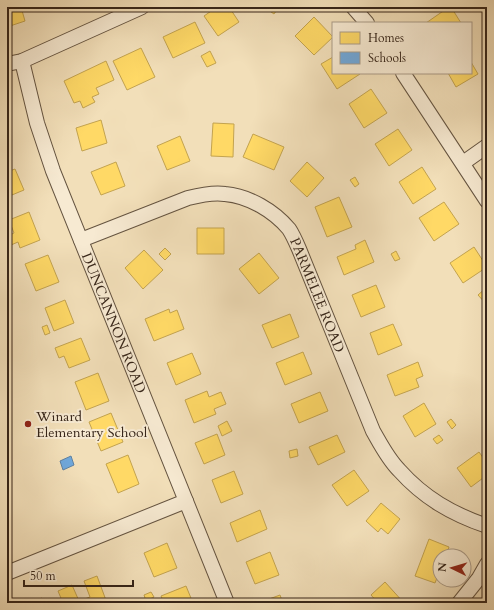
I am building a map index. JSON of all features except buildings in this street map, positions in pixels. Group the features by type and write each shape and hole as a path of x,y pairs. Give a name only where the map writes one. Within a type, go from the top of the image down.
{"street":[{"path":"7,64 22,60 126,10 142,7"},
{"path":"353,7 366,22"},
{"name":"DUNCANNON ROAD","path":"22,60 37,123 51,164 227,603"},
{"path":"404,74 487,201"},
{"path":"463,163 487,146"},
{"name":"PARMELEE ROAD","path":"81,240 188,198 205,194 224,193 239,196 268,211 290,230 299,248 373,431 385,452 398,470 430,498 448,510 468,520 487,526"},
{"path":"7,573 186,501"},
{"path":"459,603 479,578 487,564"}],"place":[{"name":"Winard Elementary School","path":"28,424"}]}
